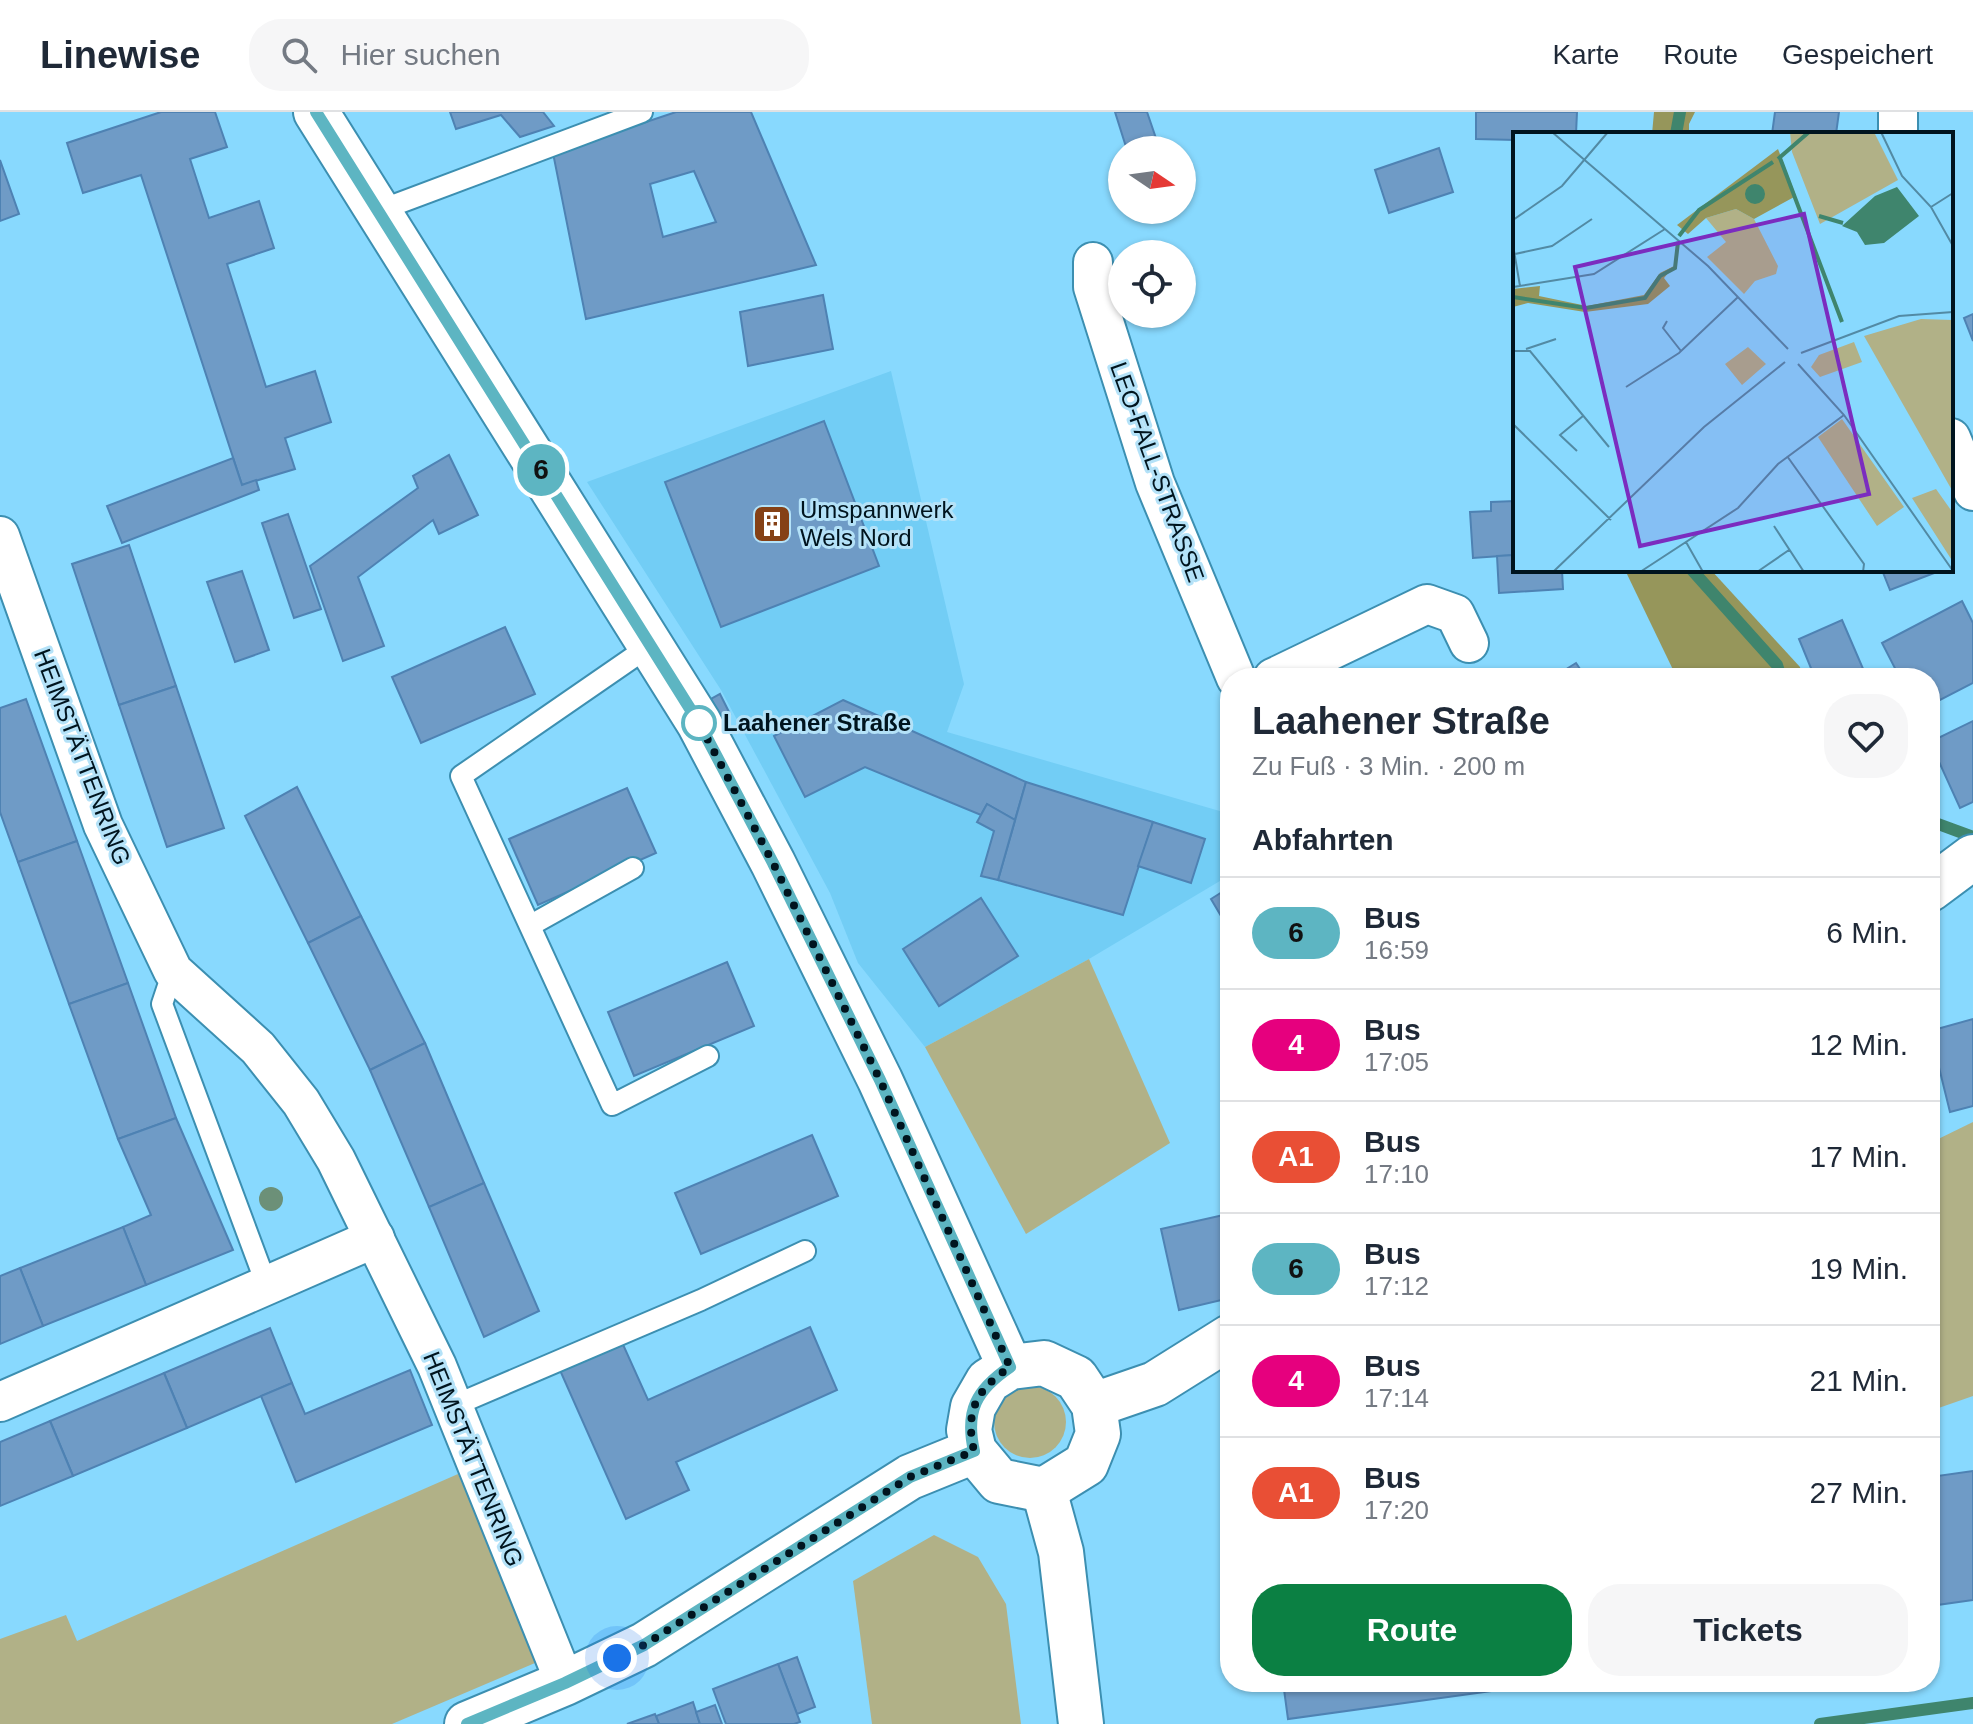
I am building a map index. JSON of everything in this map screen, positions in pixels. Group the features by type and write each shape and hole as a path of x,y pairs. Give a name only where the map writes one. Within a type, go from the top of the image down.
{"main road":[{"path":"316,112 691,709 773,863 880,1080 1010,1367"},
{"path":"1094,1405 1155,1384 1220,1343"},
{"path":"1044,1363 1076,1378 1094,1405 1098,1434 1086,1464 1044,1490 999,1481 974,1451 969,1430 973,1407 988,1381 1010,1367 1044,1363"},
{"path":"467,1724 565,1683 644,1645 910,1477 974,1451"},
{"path":"1044,1490 1061,1552 1081,1724"}],"street":[{"name":"LEO-FALL-STRASSE","path":"1093,262 1093,287 1155,483 1232,668"},
{"path":"1953,443 1973,491"},
{"name":"HEIMSTÄTTENRING","path":"0,536 103,825 173,971 258,1048 301,1102 336,1160 437,1366 565,1683"},
{"path":"1294,668 1427,604 1455,614 1469,643"},
{"path":"0,1402 375,1238"}],"lane":[{"path":"378,211 642,112"},
{"path":"651,645 461,776 612,1105 708,1056"},
{"path":"531,925 633,868"},
{"path":"173,971 162,1004 267,1286"},
{"path":"453,1406 701,1300 805,1251"}],"shaded area":[{"path":"1654,112 1695,112 1689,132 1652,132"},
{"path":"891,371 964,684 947,732 1220,811 1220,881 1089,959 925,1047 858,963 830,893 721,690 587,482"},
{"path":"1626,572 1713,572 1800,668 1672,668"}],"green space":[{"path":"1089,959 1170,1143 1026,1234 925,1047"},
{"path":"1973,1122 1973,1396 1940,1408 1940,1138"},
{"path":"1030,1386 1050,1392 1060,1402 1066,1422 1060,1442 1050,1452 1030,1458 1010,1452 1000,1442 994,1422 1000,1402 1010,1392"},
{"path":"458,1474 542,1660 392,1724 0,1724 0,1639 66,1615 77,1641"},
{"path":"934,1535 978,1557 1006,1604 1021,1724 872,1724 853,1581"}],"building":[{"path":"161,112 215,112 227,147 190,159 209,218 259,201 274,248 227,264 266,387 315,371 331,422 285,438 295,469 242,485 141,175 83,193 67,143"},
{"path":"450,112 543,112 554,126 520,137 501,115 456,129"},
{"path":"676,112 751,112 816,265 586,319 553,153","holes":["694,171 716,222 663,237 650,184"]},
{"path":"1115,112 1147,112 1155,136 1123,136"},
{"path":"1476,112 1577,112 1576,132 1513,132 1513,140 1476,139"},
{"path":"1775,112 1839,112 1836,132 1772,132"},
{"path":"1439,148 1453,192 1389,213 1375,170"},
{"path":"0,160 19,214 0,221"},
{"path":"823,295 833,349 748,366 740,312"},
{"path":"1973,314 1973,341 1964,318"},
{"name":"Umspannwerk Wels Nord","path":"824,421 879,566 721,627 665,482"},
{"path":"449,455 478,515 439,534 433,520 358,577 384,646 343,661 310,566 418,488 413,476"},
{"path":"233,458 242,485 256,480 259,490 122,543 107,506"},
{"path":"1513,501 1513,555 1473,558 1470,512 1491,511 1491,502"},
{"path":"288,514 321,609 294,618 262,523"},
{"path":"129,545 176,686 119,705 72,564"},
{"path":"1513,555 1513,572 1562,572 1563,589 1499,593 1497,556"},
{"path":"242,571 269,650 235,662 207,582"},
{"path":"1883,572 1937,572 1890,590"},
{"path":"1962,601 1973,623 1973,683 1940,700 1940,668 1895,668 1882,643"},
{"path":"1842,620 1863,668 1811,668 1799,639"},
{"path":"505,627 535,694 421,743 392,677"},
{"path":"176,686 224,828 167,847 119,705"},
{"name":"Laahener Straße","path":"720,694 730,714 722,719 711,699"},
{"path":"26,699 77,841 18,862 0,812 0,708"},
{"path":"843,700 1026,782 1015,820 987,804 981,815 865,767 805,797 774,736"},
{"path":"1973,721 1973,802 1960,808 1940,764 1940,737"},
{"path":"1026,782 1153,822 1123,915 998,880"},
{"path":"297,787 361,916 308,943 245,816"},
{"path":"627,788 656,853 538,905 509,839"},
{"path":"987,804 1015,820 998,880 981,876 994,831 977,822"},
{"path":"1153,822 1205,839 1191,883 1138,866"},
{"path":"77,841 128,983 69,1004 18,862"},
{"path":"1220,893 1220,914 1211,899"},
{"path":"981,898 1018,956 939,1006 903,949"},
{"path":"361,916 425,1043 370,1070 308,943"},
{"path":"727,962 754,1026 634,1076 608,1012"},
{"path":"128,983 176,1118 118,1139 69,1004"},
{"path":"1973,1019 1973,1106 1950,1112 1940,1072 1940,1028"},
{"path":"425,1043 484,1183 429,1207 370,1070"},
{"path":"176,1118 233,1250 146,1285 123,1227 151,1215 118,1139"},
{"path":"812,1135 838,1196 701,1254 675,1193"},
{"path":"484,1183 539,1311 484,1337 429,1207"},
{"path":"1220,1216 1220,1300 1179,1310 1161,1229"},
{"path":"123,1227 146,1285 43,1326 20,1268"},
{"path":"20,1268 43,1326 0,1344 0,1276"},
{"path":"810,1327 837,1390 676,1462 689,1490 626,1519 559,1368 621,1340 648,1400"},
{"path":"270,1328 292,1383 187,1428 164,1373"},
{"path":"410,1370 432,1425 296,1482 261,1396 292,1383 305,1414"},
{"path":"164,1373 187,1428 73,1476 50,1421"},
{"path":"50,1421 73,1476 0,1506 0,1442"},
{"path":"1973,1471 1973,1600 1940,1605 1940,1476"},
{"path":"797,1657 815,1707 797,1714 778,1664"},
{"path":"778,1664 800,1722 726,1724 713,1689"},
{"path":"1284,1692 1484,1692 1288,1719"},
{"path":"693,1702 700,1724 659,1724 656,1716"},
{"path":"715,1705 722,1724 700,1724 696,1712"},
{"path":"655,1714 659,1724 627,1724"}],"waterway":[{"path":"1676,132 1680,112"},
{"path":"1694,572 1778,668"},
{"path":"1940,825 1973,837"},
{"path":"1820,1724 1973,1703"}],"bus line":[{"name":"6","path":"316,112 699,723 773,863 880,1080 1010,1367 988,1381 973,1407 969,1430 974,1451 910,1477 644,1645 565,1683 467,1724"}],"place":[{"name":"Umspannwerk Wels Nord","path":"772,524"},
{"name":"Laahener Straße","path":"699,723"}],"route":[{"path":"617,1658 644,1645 910,1477 974,1451 969,1430 973,1407 988,1381 1010,1367 880,1080 773,863 699,723"}]}
